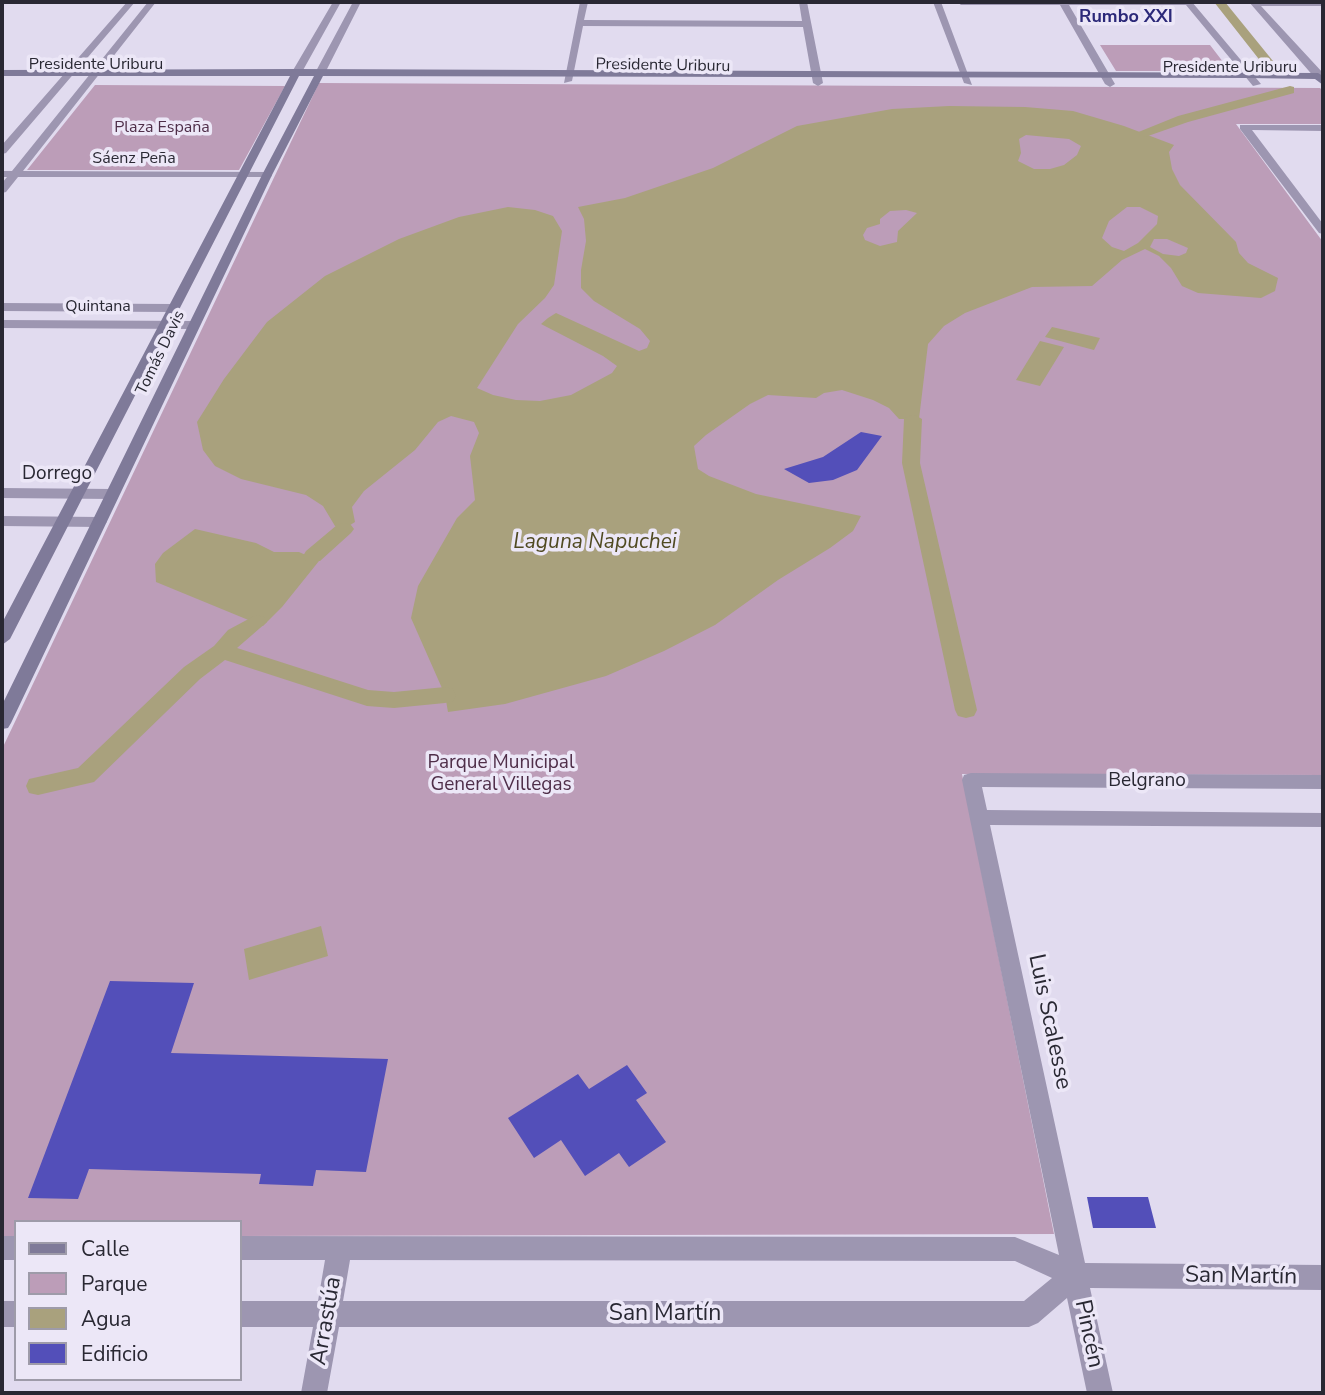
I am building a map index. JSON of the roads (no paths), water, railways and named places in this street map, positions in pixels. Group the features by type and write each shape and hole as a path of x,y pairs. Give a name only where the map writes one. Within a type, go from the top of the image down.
{"street":[{"path":"2,151 131,2"},
{"path":"14,174 152,2"},
{"name":"Tomás Davis","path":"2,639 238,180 337,2"},
{"name":"Tomás Davis","path":"2,723 264,180 357,2"},
{"path":"569,77 584,2"},
{"path":"803,2 817,78"},
{"path":"937,2 967,79"},
{"path":"961,2 1188,2 1256,84"},
{"path":"1063,2 1108,80"},
{"path":"1254,2 1323,3"},
{"path":"1254,2 1322,79"},
{"path":"580,23 807,24"},
{"name":"Presidente Uriburu","path":"2,73 64,77"},
{"name":"Presidente Uriburu","path":"1108,80 1248,75 1322,79"},
{"name":"Presidente Uriburu","path":"2,81 93,76 569,77 1108,80 1256,84 1322,79"},
{"path":"1323,128 1244,127 1323,231"},
{"name":"Sáenz Peña","path":"3,184 14,174 238,180"},
{"name":"Sáenz Peña","path":"3,184 264,180"},
{"path":"1307,210 1323,210"},
{"name":"Quintana","path":"2,307 172,308"},
{"name":"Quintana","path":"2,324 194,325"},
{"name":"Dorrego","path":"2,493 113,494"},
{"path":"2,522 99,522"},
{"name":"Belgrano","path":"971,780 1323,782"},
{"name":"Luis Scalesse","path":"971,780 1075,1275"},
{"name":"Belgrano","path":"979,817 1323,820"},
{"name":"San Martín","path":"242,1248 1015,1248 1075,1275 1323,1278"},
{"name":"Arrastúa","path":"314,1393 340,1248"},
{"name":"San Martín","path":"242,1314 1029,1314 1075,1275"},
{"name":"Pincén","path":"1075,1275 1100,1393"}],"water":[{"name":"Laguna Napuchei","path":"949,106 1073,111 1174,145 1169,152 1172,169 1180,185 1236,242 1239,253 1248,263 1278,278 1275,291 1261,298 1198,293 1182,286 1171,268 1159,256 1145,249 1122,260 1092,286 1032,287 965,313 944,326 928,344 919,419 899,419 889,408 842,390 824,393 816,398 768,395 750,404 694,446 698,469 756,494 861,516 853,531 715,625 664,651 606,676 505,704 448,712 445,695 411,618 418,586 457,518 475,500 470,456 479,433 474,422 451,416 438,422 415,450 364,491 352,507 355,522 344,529 335,526 323,506 306,495 241,479 215,466 203,450 197,422 224,379 267,322 325,276 399,239 459,217 508,207 535,210 553,216 562,231 554,285 545,298 518,324 477,388 516,400 540,401 571,395 612,373 617,366 541,324 548,318 556,313 639,351 647,348 650,341 640,329 594,301 581,288 586,241 584,219 578,207 625,198 713,168 797,126 892,109","holes":["1026,135 1069,139 1081,146 1077,155 1064,165 1050,169 1034,169 1018,161 1021,153 1019,139","1127,207 1140,207 1158,216 1157,224 1138,243 1124,251 1112,247 1102,238 1109,221","906,210 917,213 898,231 897,242 880,246 865,240 863,235 867,228 880,224 880,219 890,211","1154,239 1167,239 1188,248 1186,253 1179,256 1163,254 1150,247"]},
{"path":"1052,327 1100,338 1094,350 1045,337"},
{"path":"1040,341 1064,347 1040,386 1016,380"},
{"path":"195,529 256,543 274,552 299,552 319,561 263,626 156,582 155,564 163,553"},
{"path":"321,926 328,956 249,980 244,949"}],"waterway":[{"path":"1219,2 1273,69"},
{"path":"1143,133 1183,119 1290,90"},
{"path":"913,419 911,463 966,710"},
{"path":"313,556 344,529"},
{"path":"222,651 236,635 256,622"},
{"path":"38,786 85,776 192,673 222,651"},
{"path":"222,651 270,664 367,698 394,700 445,695"}],"district":[{"name":"Rumbo XXI","path":"1126,18"}],"park label":[{"name":"Plaza España","path":"162,128"},
{"name":"Parque Municipal General Villegas","path":"501,774"}]}
